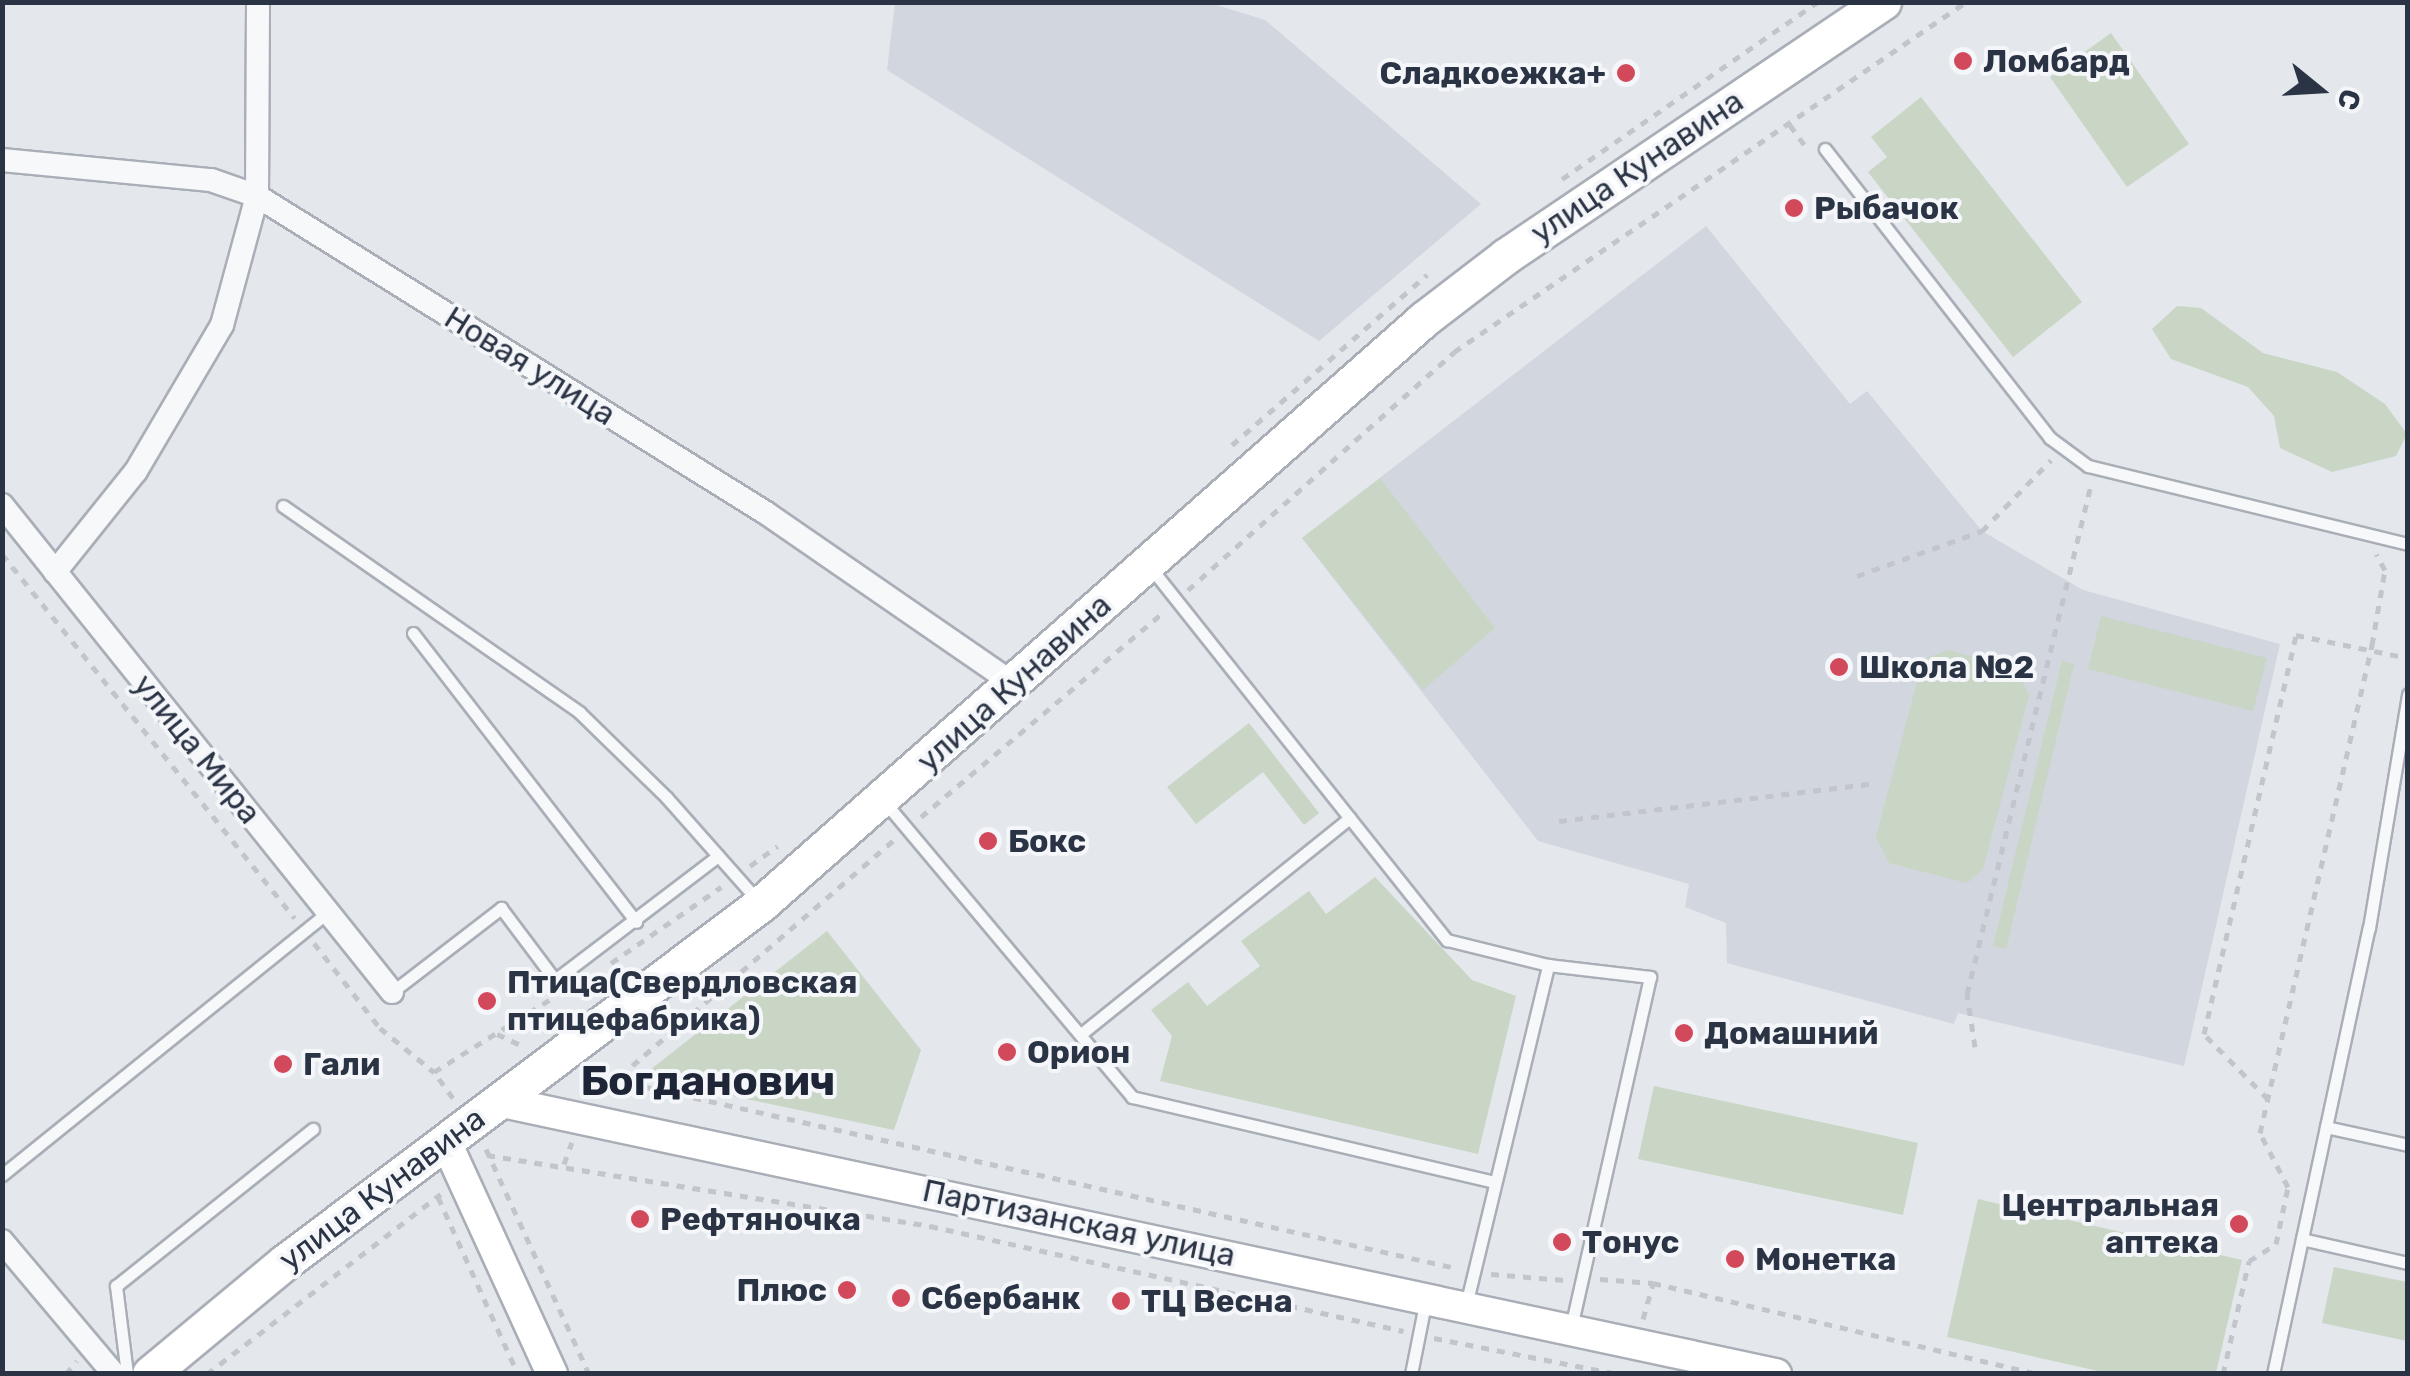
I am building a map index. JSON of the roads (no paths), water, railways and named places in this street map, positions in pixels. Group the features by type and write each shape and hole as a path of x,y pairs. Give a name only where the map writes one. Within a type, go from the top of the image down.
{"main road":[{"name":"улица Кунавина","path":"150,1374 445,1140 761,904 1015,686 1363,370 1493,266 1883,2"}],"street":[{"path":"54,572 136,470 222,325 257,196 258,2"},
{"name":"Новая улица","path":"2,160 211,180 257,196 766,513 1015,686"},
{"name":"улица Мира","path":"2,505 392,992"},
{"name":"Партизанская улица","path":"498,1100 1776,1374"},
{"path":"445,1140 552,1374"},
{"path":"2,1241 114,1374"}],"lane":[{"path":"1819,152 2050,438 2088,466 2408,544"},
{"path":"283,506 579,712 761,904"},
{"path":"1148,564 1447,940 1548,964 1650,977 1570,1329"},
{"path":"412,633 636,922"},
{"path":"2272,1374 2369,928 2408,694"},
{"path":"883,800 1132,1097 1496,1182"},
{"path":"1080,1034 1350,818"},
{"path":"392,992 500,908 555,980 718,856"},
{"path":"2,1175 328,912"},
{"path":"1466,1305 1548,964"},
{"path":"2326,1127 2408,1144"},
{"path":"127,1374 116,1286 313,1129"},
{"path":"2302,1240 2408,1263"},
{"path":"1411,1374 1427,1297"}],"place":[{"name":"Ломбард","path":"1963,61"},
{"name":"Сладкоежка+","path":"1626,73"},
{"name":"Рыбачок","path":"1794,208"},
{"name":"Школа №2","path":"1839,667"},
{"name":"Бокс","path":"988,841"},
{"name":"Птица(Свердловская птицефабрика)","path":"487,1001"},
{"name":"Домашний","path":"1684,1033"},
{"name":"Орион","path":"1007,1052"},
{"name":"Гали","path":"283,1064"},
{"name":"Рефтяночка","path":"640,1219"},
{"name":"Центральная аптека","path":"2239,1224"},
{"name":"Тонус","path":"1562,1242"},
{"name":"Монетка","path":"1735,1259"},
{"name":"Плюс","path":"847,1290"},
{"name":"Сбербанк","path":"901,1298"},
{"name":"ТЦ Весна","path":"1121,1301"}],"district":[{"name":"Богданович","path":"708,1081"}]}
